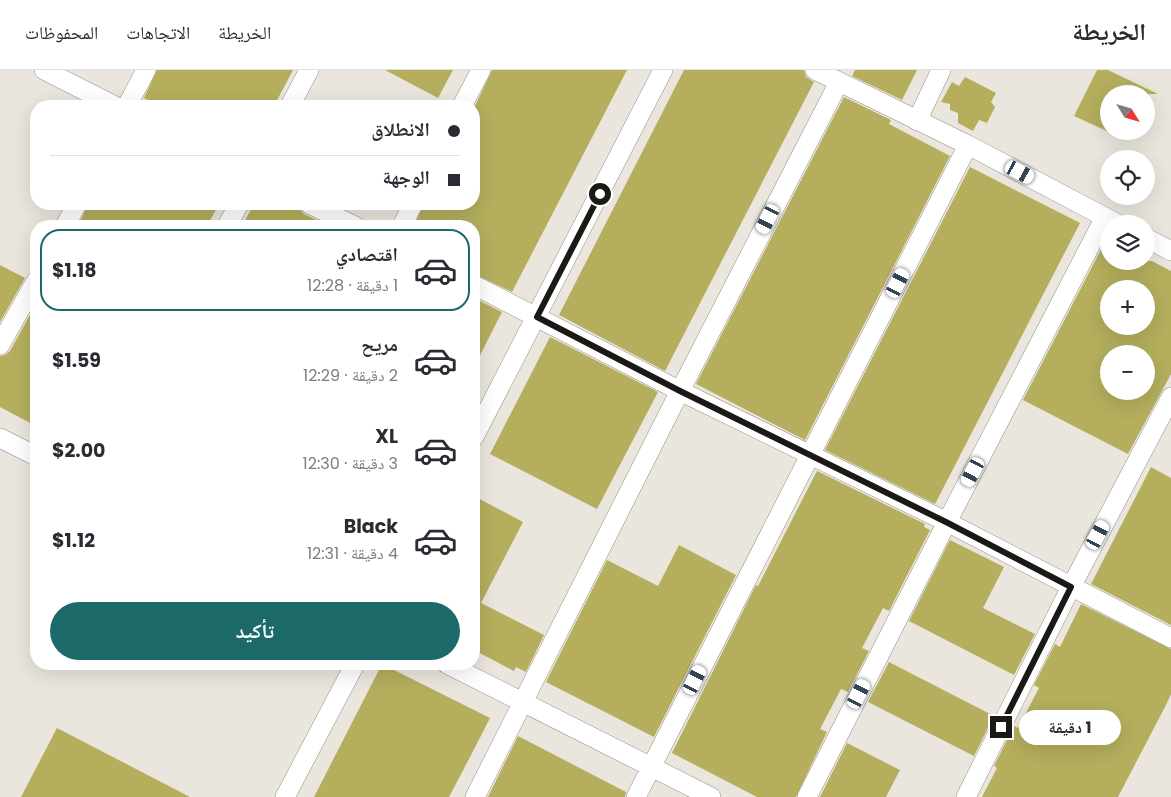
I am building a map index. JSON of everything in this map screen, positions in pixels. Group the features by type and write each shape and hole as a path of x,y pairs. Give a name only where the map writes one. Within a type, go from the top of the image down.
{"street":[{"path":"44,70 103,100"},
{"path":"130,100 146,70"},
{"path":"293,100 309,70"},
{"path":"465,100 481,70"},
{"path":"480,426 663,70"},
{"path":"815,70 1102,215"},
{"path":"917,121 941,70"},
{"path":"475,797 680,391 840,82"},
{"path":"636,797 968,146"},
{"path":"322,210 342,220"},
{"path":"807,797 946,522 1100,242"},
{"path":"1155,243 1171,251"},
{"path":"480,288 680,391 946,522 1171,638"},
{"path":"0,345 30,292"},
{"path":"966,797 1071,587 1171,397"},
{"path":"0,438 30,453"},
{"path":"286,797 352,670"},
{"path":"459,670 711,797"}],"building":[{"path":"157,70 293,70 277,100 148,100 144,98"},
{"path":"385,70 453,70 438,98"},
{"path":"492,70 627,70 512,292 480,277 480,220 417,220 421,210 480,210 480,100 478,100"},
{"path":"684,70 804,70 806,77 814,82 665,371 559,315"},
{"path":"855,70 917,70 902,100 852,76"},
{"path":"1097,70 1108,70 1139,85 1100,85 1100,128 1074,116"},
{"path":"965,77 996,93 991,102 995,107 987,123 979,120 973,131 958,123 958,113 950,110 950,104 941,102 952,82 959,86"},
{"path":"844,97 891,120 889,124 950,156 805,440 696,384"},
{"path":"970,167 1080,223 935,504 825,450"},
{"path":"85,210 216,210 210,220 81,220"},
{"path":"251,210 300,210 316,220 245,220"},
{"path":"1100,251 1100,270 1155,270 1155,263 1171,271 1171,374 1128,454 1023,400"},
{"path":"0,265 25,278 0,322"},
{"path":"480,301 502,312 480,355"},
{"path":"30,315 30,423 0,407 0,356 10,351"},
{"path":"550,337 658,392 597,509 490,454"},
{"path":"1151,467 1171,478 1171,625 1091,584"},
{"path":"817,471 925,524 924,527 930,530 889,611 883,608 862,648 869,651 848,692 841,689 820,729 827,732 796,797 757,797 672,753 756,585 758,586"},
{"path":"480,499 523,522 481,603 544,635 526,672 516,667 514,671 480,653"},
{"path":"950,540 1004,567 983,608 1035,634 1014,675 909,621"},
{"path":"679,545 736,575 654,737 546,682 607,560 658,586"},
{"path":"1081,604 1171,649 1171,694 1166,705 1118,797 982,797 997,768 994,766 1014,726 1018,728 1039,688 1034,685 1055,644 1060,647"},
{"path":"889,662 994,716 974,756 868,702"},
{"path":"379,670 394,670 490,718 449,797 314,797"},
{"path":"57,728 190,797 21,797"},
{"path":"518,736 626,792 625,797 488,797"},
{"path":"847,743 900,770 886,797 820,797"}],"route":[{"path":"600,194 537,317 680,391 946,522 1071,587 1001,727"}]}
